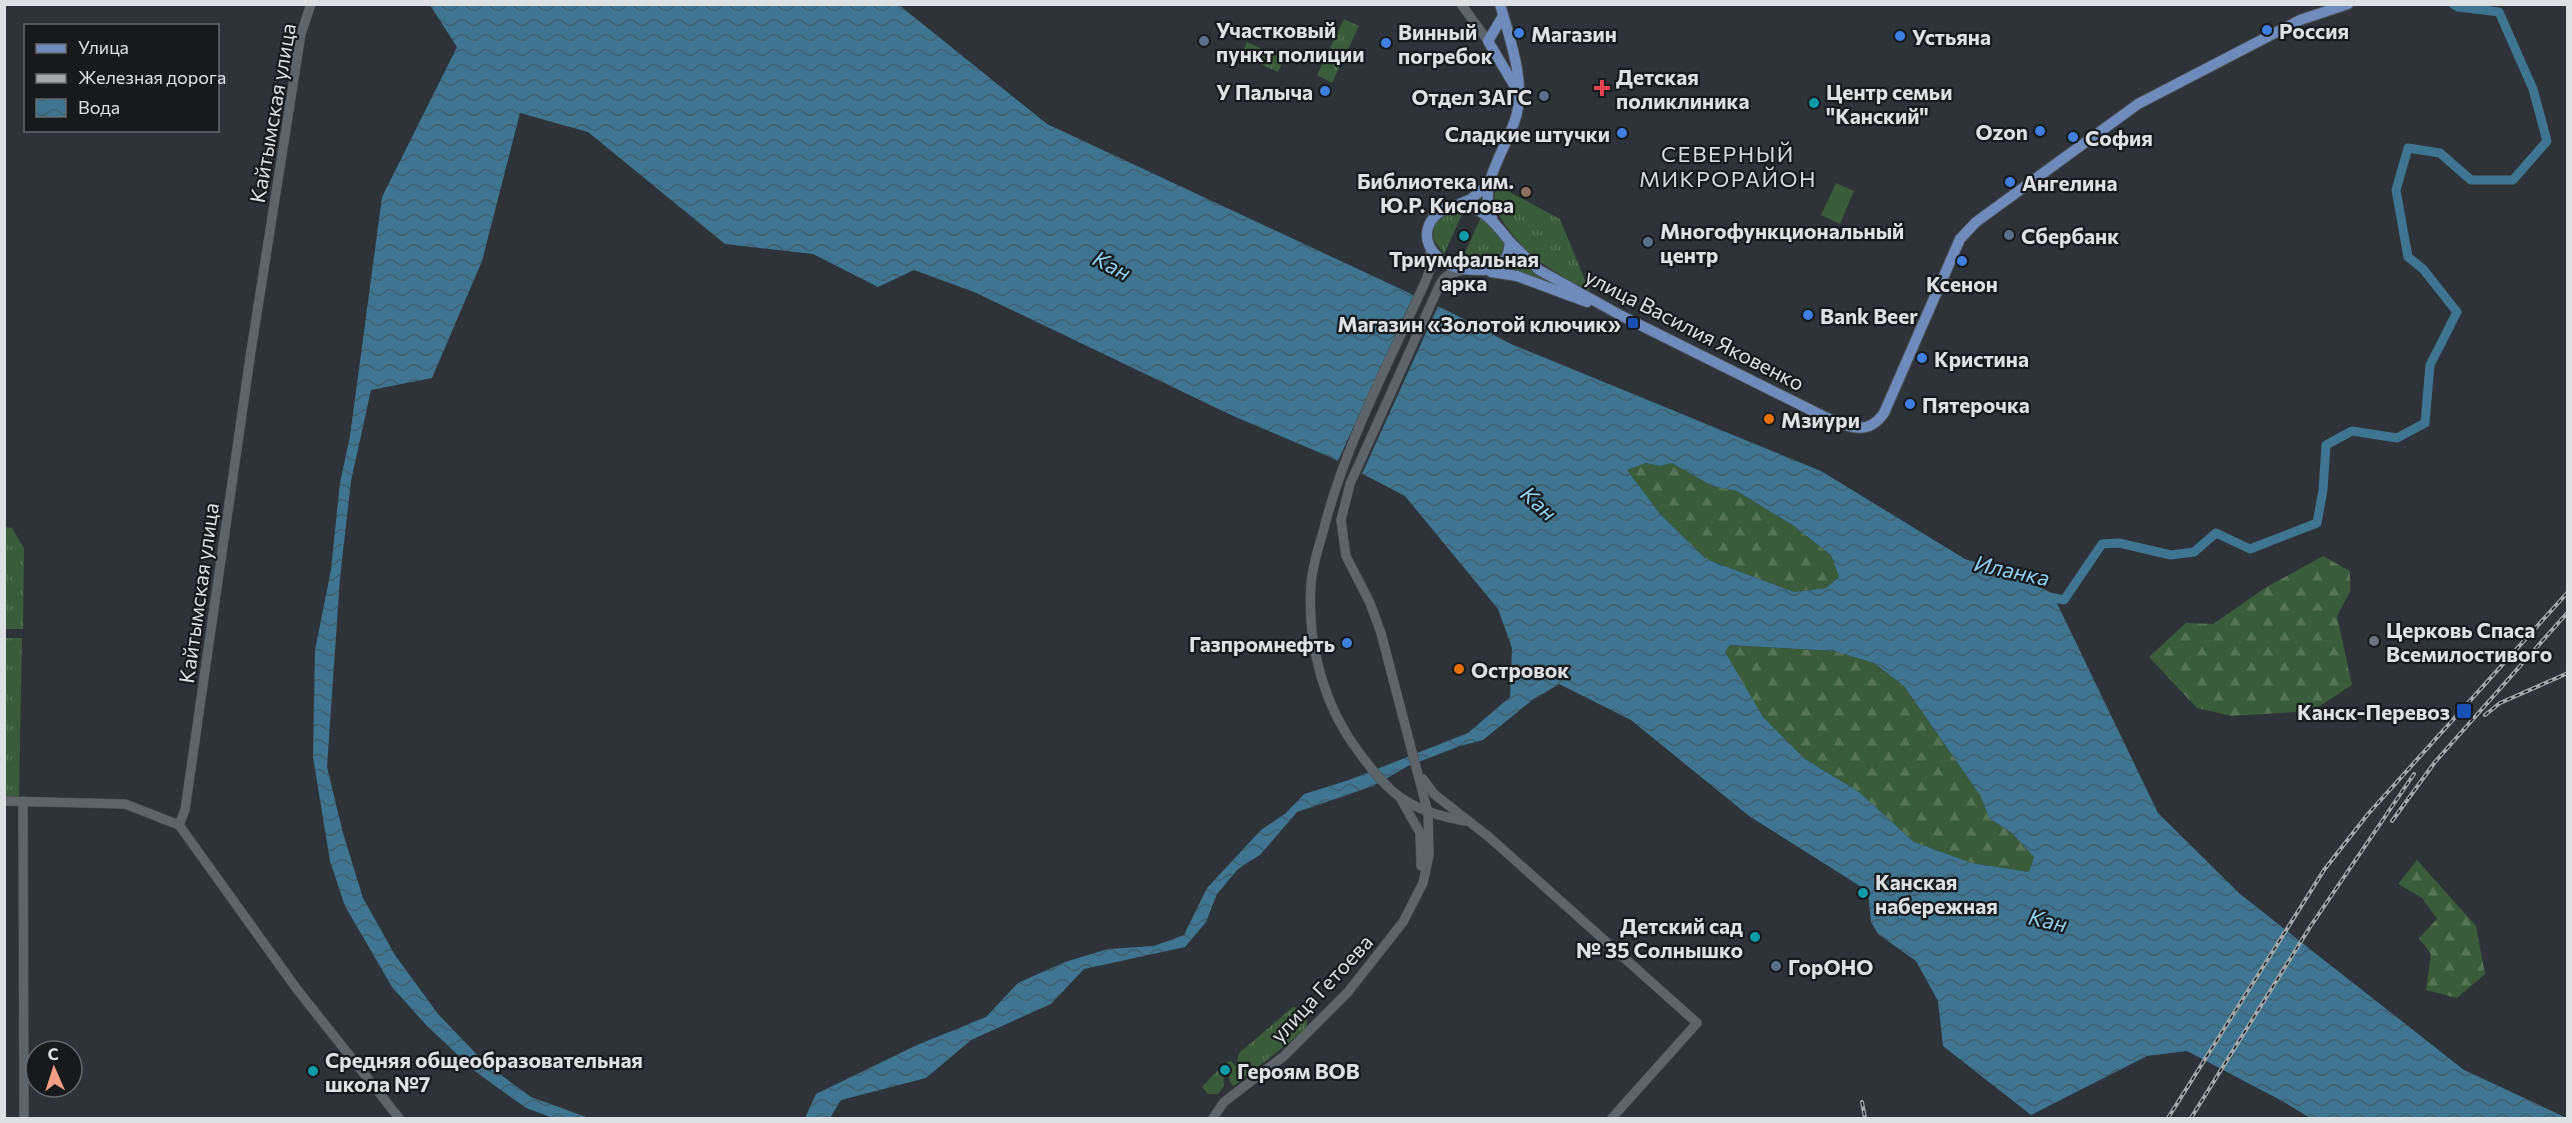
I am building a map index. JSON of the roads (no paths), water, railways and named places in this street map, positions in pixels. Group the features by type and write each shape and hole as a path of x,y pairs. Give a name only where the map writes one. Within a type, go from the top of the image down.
{"main road":[{"name":"улица Василия Яковенко","path":"1510,242 1539,270 1620,315 1830,419 1854,429 1872,426 1884,413 1960,239 1976,222 2138,104 2300,20 2349,4"},
{"path":"1501,10 1488,41 1518,94"},
{"path":"1479,270 1502,266 1509,255 1510,242 1489,211 1489,184 1517,112 1518,94 1512,46 1501,10"},
{"path":"1489,184 1471,199 1438,211 1432,216 1427,230 1430,246 1443,262 1466,270 1517,276 1620,315"},
{"path":"1457,205 1478,209 1493,220"}],"street":[{"name":"Кайтымская улица","path":"179,825 185,810 251,351 301,34 311,4"},
{"path":"1461,4 1488,41"},
{"path":"1418,895 1423,852 1420,833 1401,800 1366,762 1344,730 1325,691 1311,616 1311,582 1337,478 1426,280 1430,269 1430,246"},
{"path":"1418,895 1429,855 1428,813 1381,633 1344,547 1341,520 1350,484 1443,278 1451,273 1466,270"},
{"path":"1419,774 1434,794 1464,820 1489,837 1697,1023 1612,1119"},
{"path":"1401,800 1428,813 1464,820"},
{"path":"4,801 125,804 179,825 296,988 399,1119"},
{"path":"23,801 24,1119"},
{"name":"улица Гетоева","path":"1213,1119 1224,1102 1284,1056 1348,992 1403,922 1418,895"}],"water":[{"name":"Кан","path":"430,5 899,5 1047,124 1450,312 1511,344 1821,471 1965,559 1997,568 2052,593 2158,813 2240,894 2464,1070 2567,1118 2310,1118 2187,1051 2147,1056 2031,1115 1943,1046 1938,1001 1916,961 1878,934 1871,922 1868,892 1749,816 1631,720 1559,684 1531,701 1483,740 1460,746 1408,766 1373,786 1297,812 1260,855 1238,869 1217,894 1206,922 1185,947 1084,969 1051,1004 971,1040 926,1078 841,1100 830,1118 805,1118 816,1094 917,1045 986,1017 1018,983 1065,962 1108,949 1154,946 1184,935 1207,888 1261,830 1286,813 1304,794 1349,780 1468,733 1510,697 1512,648 1498,609 1405,496 1330,457 1231,415 974,292 914,270 878,287 813,254 725,244 588,132 520,113 482,261 432,378 371,390 351,481 340,578 327,767 343,833 363,898 395,955 438,1014 486,1064 531,1097 589,1118 553,1118 526,1108 476,1072 427,1026 392,987 345,906 330,861 313,757 315,650 331,570 340,483 350,436 382,197 457,47","holes":["1646,463 1660,466 1672,463 1712,486 1737,491 1794,526 1831,555 1839,577 1826,588 1794,592 1706,559 1660,514 1627,470","1730,645 1834,651 1874,663 1904,686 1980,795 1990,819 2011,832 2034,857 2029,872 1972,863 1914,842 1859,792 1805,759 1763,717 1725,652"]}],"waterway":[{"name":"Иланка","path":"2044,596 2064,600 2102,544 2119,543 2171,555 2194,552 2216,533 2250,549 2317,523 2323,490 2326,445 2352,431 2397,438 2425,423 2430,365 2457,312 2423,269 2408,257 2396,190 2408,148 2440,153 2471,180 2513,180 2547,141 2533,89 2499,12 2458,7 2453,4"}],"railway":[{"path":"2168,1118 2324,870 2368,814 2568,592"},
{"path":"2392,821 2435,762 2568,612"},
{"path":"2485,715 2500,703 2568,673"},
{"path":"2191,1118 2310,927 2414,774"},
{"path":"1862,1102 1865,1118"}],"place":[{"name":"Россия","path":"2267,30"},
{"name":"Магазин","path":"1519,33"},
{"name":"Устьяна","path":"1900,36"},
{"name":"Участковый пункт полиции","path":"1204,41"},
{"name":"Винный погребок","path":"1386,43"},
{"name":"Детская поликлиника","path":"1602,88"},
{"name":"У Палыча","path":"1325,91"},
{"name":"Отдел ЗАГС","path":"1544,96"},
{"name":"Центр семьи \"Канский\"","path":"1814,103"},
{"name":"Ozon","path":"2040,131"},
{"name":"Сладкие штучки","path":"1622,133"},
{"name":"София","path":"2073,137"},
{"name":"Ангелина","path":"2010,182"},
{"name":"Библиотека им. Ю.Р. Кислова","path":"1526,192"},
{"name":"Сбербанк","path":"2009,235"},
{"name":"Триумфальная арка","path":"1464,236"},
{"name":"Многофункциональный центр","path":"1648,242"},
{"name":"Ксенон","path":"1962,261"},
{"name":"Bank Beer","path":"1808,315"},
{"name":"Магазин «Золотой ключик»","path":"1633,323"},
{"name":"Кристина","path":"1922,358"},
{"name":"Пятерочка","path":"1910,404"},
{"name":"Мзиури","path":"1769,419"},
{"name":"Церковь Спаса Всемилостивого","path":"2374,641"},
{"name":"Газпромнефть","path":"1347,643"},
{"name":"Островок","path":"1459,669"},
{"name":"Канск-Перевоз","path":"2464,711"},
{"name":"Канская набережная","path":"1863,893"},
{"name":"Детский сад № 35 Солнышко","path":"1755,937"},
{"name":"ГорОНО","path":"1776,966"},
{"name":"Героям ВОВ","path":"1225,1070"},
{"name":"Средняя общеобразовательная школа №7","path":"313,1071"}],"district":[{"name":"СЕВЕРНЫЙ МИКРОРАЙОН","path":"1728,166"}]}
